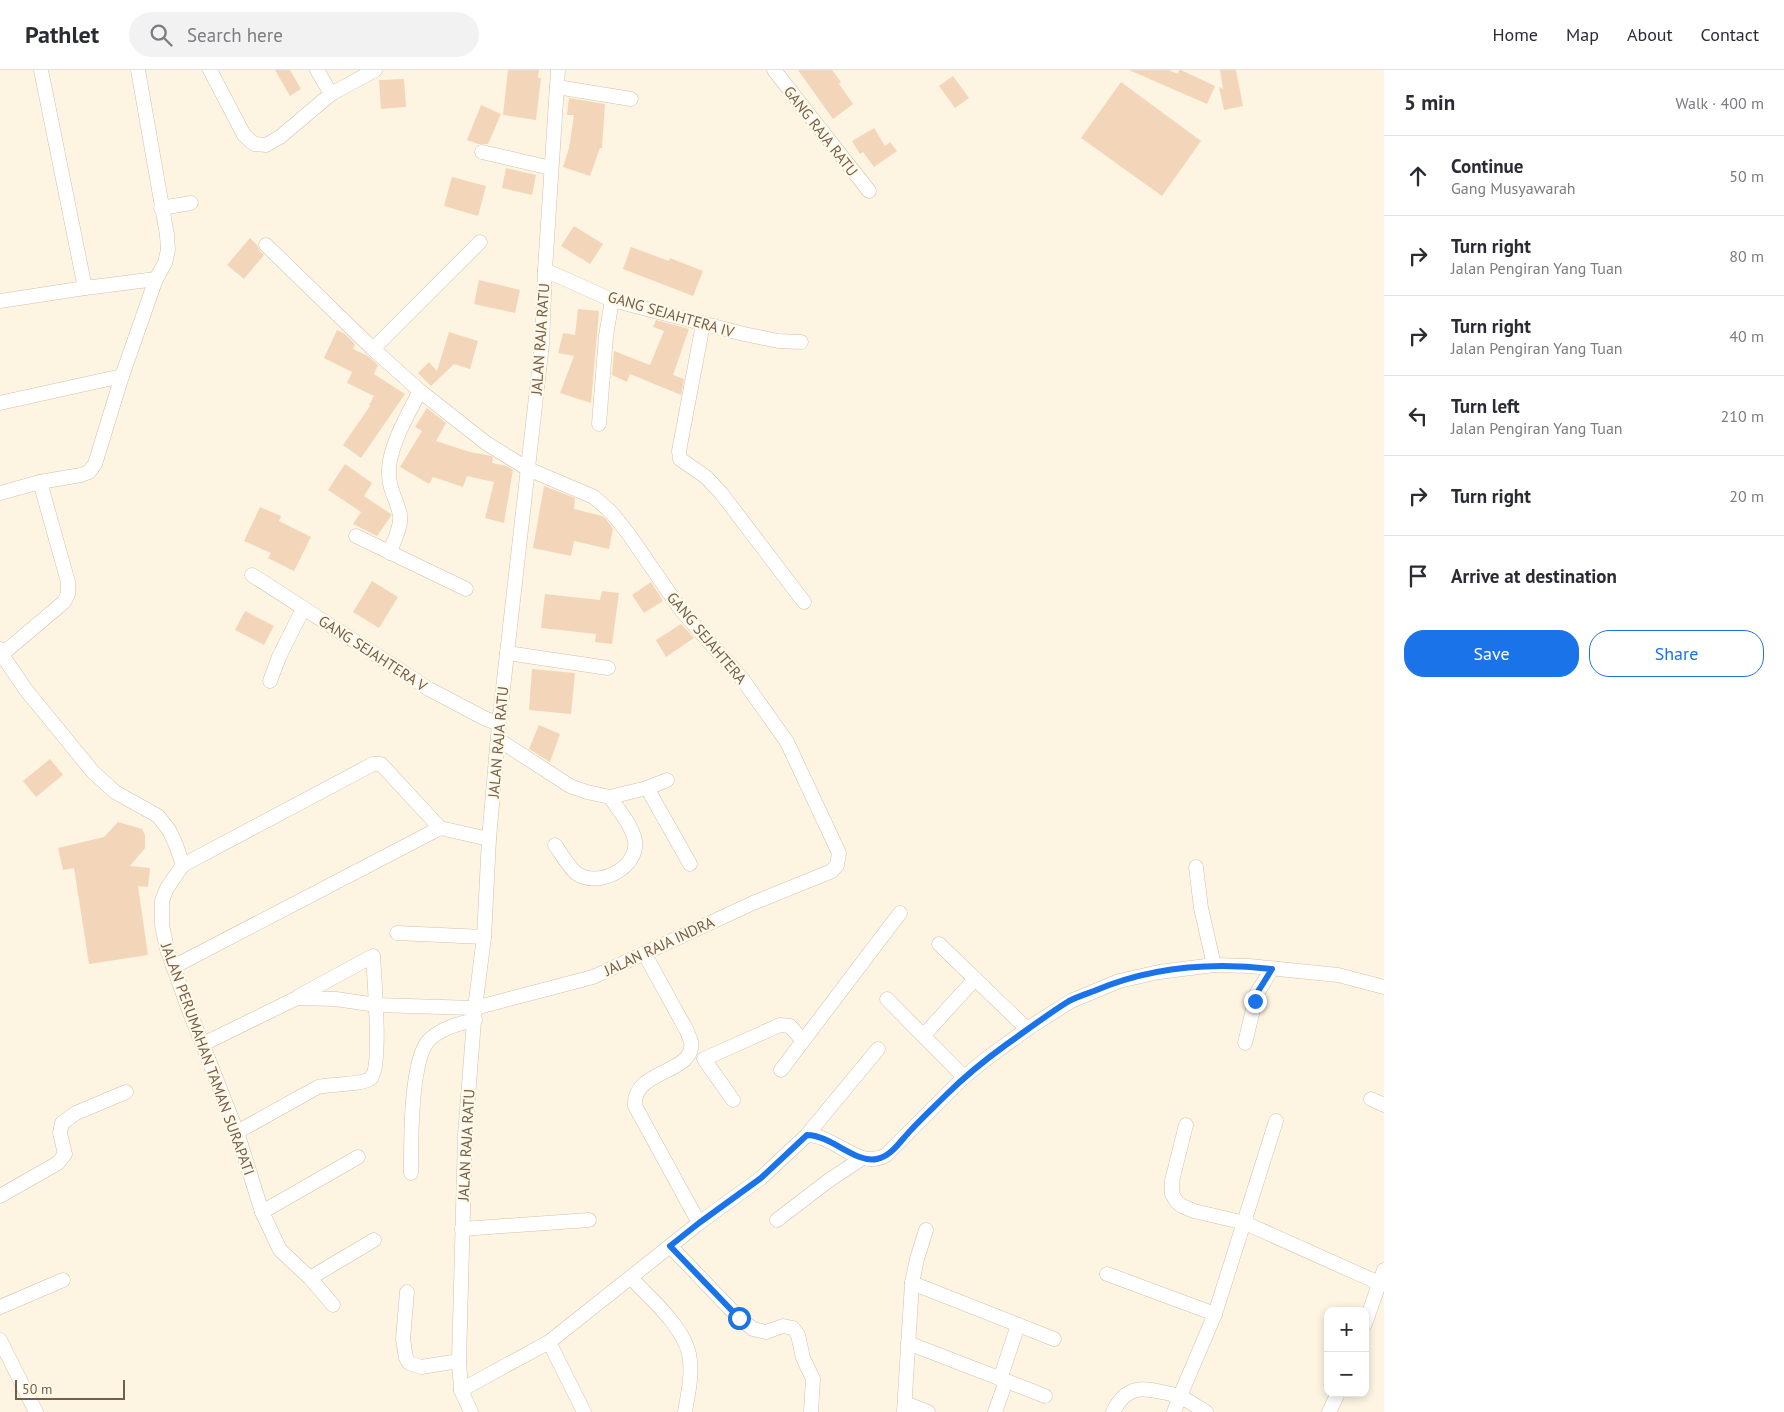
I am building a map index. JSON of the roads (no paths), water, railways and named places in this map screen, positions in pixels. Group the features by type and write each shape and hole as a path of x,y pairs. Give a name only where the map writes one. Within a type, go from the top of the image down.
{"street":[{"path":"41,70 85,288"},
{"path":"0,493 40,482 80,475 89,472 95,464 122,376 156,280 165,263 168,250 167,235 138,70"},
{"path":"210,70 244,135 254,144 266,145 280,137 331,94 375,70 381,70"},
{"path":"317,70 331,94"},
{"name":"JALAN RAJA RATU","path":"471,1412 460,1390 459,1361 465,1135 471,1012 484,937 489,839 499,724 542,344 558,70"},
{"name":"GANG RAJA RATU","path":"774,70 869,192"},
{"path":"557,87 631,99"},
{"path":"482,152 551,168"},
{"path":"161,208 191,203"},
{"path":"372,349 480,242"},
{"name":"GANG SEJAHTERA","path":"266,245 372,349 420,391 486,443 528,469 594,497 612,513 630,536 680,610 743,680 787,742 839,853"},
{"name":"GANG SEJAHTERA IV","path":"545,270 612,300 778,342 801,342"},
{"path":"1,298 156,280"},
{"path":"599,424 605,345 612,300"},
{"path":"703,324 679,451 680,459 706,477 721,493 804,602"},
{"path":"0,403 122,376"},
{"path":"390,553 400,522 400,515 391,492 388,470 404,421 420,391"},
{"path":"40,482 68,582 68,594 64,602 53,612 1,653 26,690 93,772 115,792 158,816 169,830 183,865 373,764 381,764 440,828 489,839"},
{"path":"356,536 466,589"},
{"name":"GANG SEJAHTERA V","path":"252,575 429,689 499,724"},
{"path":"270,681 279,657 303,609"},
{"path":"507,653 608,668"},
{"path":"499,740 570,786 610,798 647,788 667,780"},
{"path":"647,788 690,864"},
{"path":"555,845 576,872 586,877 603,877 616,872 628,864 635,853 635,841 631,828 610,798"},
{"path":"173,967 440,828"},
{"name":"JALAN RAJA INDRA","path":"471,1012 593,977 753,903 832,870 838,865 839,853"},
{"name":"JALAN PERUMAHAN TAMAN SURAPATI","path":"183,865 167,888 162,901 162,925 173,967 237,1132 262,1212 280,1250 310,1278 333,1305"},
{"path":"1196,867 1201,908 1214,965"},
{"path":"781,1070 900,913"},
{"path":"397,933 484,937"},
{"path":"939,944 1027,1029"},
{"path":"644,953 687,1030 691,1042 686,1060 646,1082 637,1090 634,1099 635,1106 699,1223"},
{"path":"203,1044 297,998 373,956 376,1005 375,1064 371,1078 365,1082 318,1087 237,1132"},
{"path":"807,1135 815,1135 841,1146 861,1159 876,1160 894,1150 909,1131 964,1077 1027,1029 1071,1001 1118,981 1159,972 1214,965 1338,974 1384,986"},
{"path":"1245,1044 1251,1026 1257,993 1272,969"},
{"path":"923,1036 975,979"},
{"path":"297,998 336,999 376,1005 471,1012"},
{"path":"887,999 964,1077"},
{"path":"411,1173 412,1108 420,1054 430,1040 471,1012"},
{"path":"688,1055 704,1059 780,1025 790,1026 803,1041"},
{"path":"460,1390 549,1342 699,1223 761,1178 807,1135 878,1048"},
{"path":"704,1059 733,1100"},
{"path":"0,1196 58,1163 65,1154 60,1133 62,1123 76,1113 126,1092"},
{"path":"1174,1412 1215,1314 1276,1122"},
{"path":"1186,1125 1172,1181 1172,1194 1177,1202 1194,1211 1245,1223 1382,1277 1369,1313"},
{"path":"262,1212 358,1157"},
{"path":"778,1220 828,1180 861,1159"},
{"path":"462,1229 589,1220"},
{"path":"926,1230 912,1284 905,1407 928,1412"},
{"path":"310,1278 374,1240"},
{"path":"670,1246 739,1318 753,1329 766,1332 783,1326 793,1328 798,1336 803,1358 812,1379 811,1412"},
{"path":"1107,1274 1215,1314"},
{"path":"631,1278 669,1319 683,1338 689,1354 691,1372 686,1412"},
{"path":"0,1307 63,1280"},
{"path":"912,1284 1054,1339"},
{"path":"407,1292 403,1339 406,1358 410,1363 420,1367 459,1361"},
{"path":"995,1412 1018,1325"},
{"path":"0,1340 36,1412"},
{"path":"549,1342 584,1412"},
{"path":"908,1343 1045,1396"},
{"path":"1114,1412 1119,1400 1128,1392 1143,1389 1180,1396 1206,1412"},
{"path":"1329,1412 1336,1397"}]}
